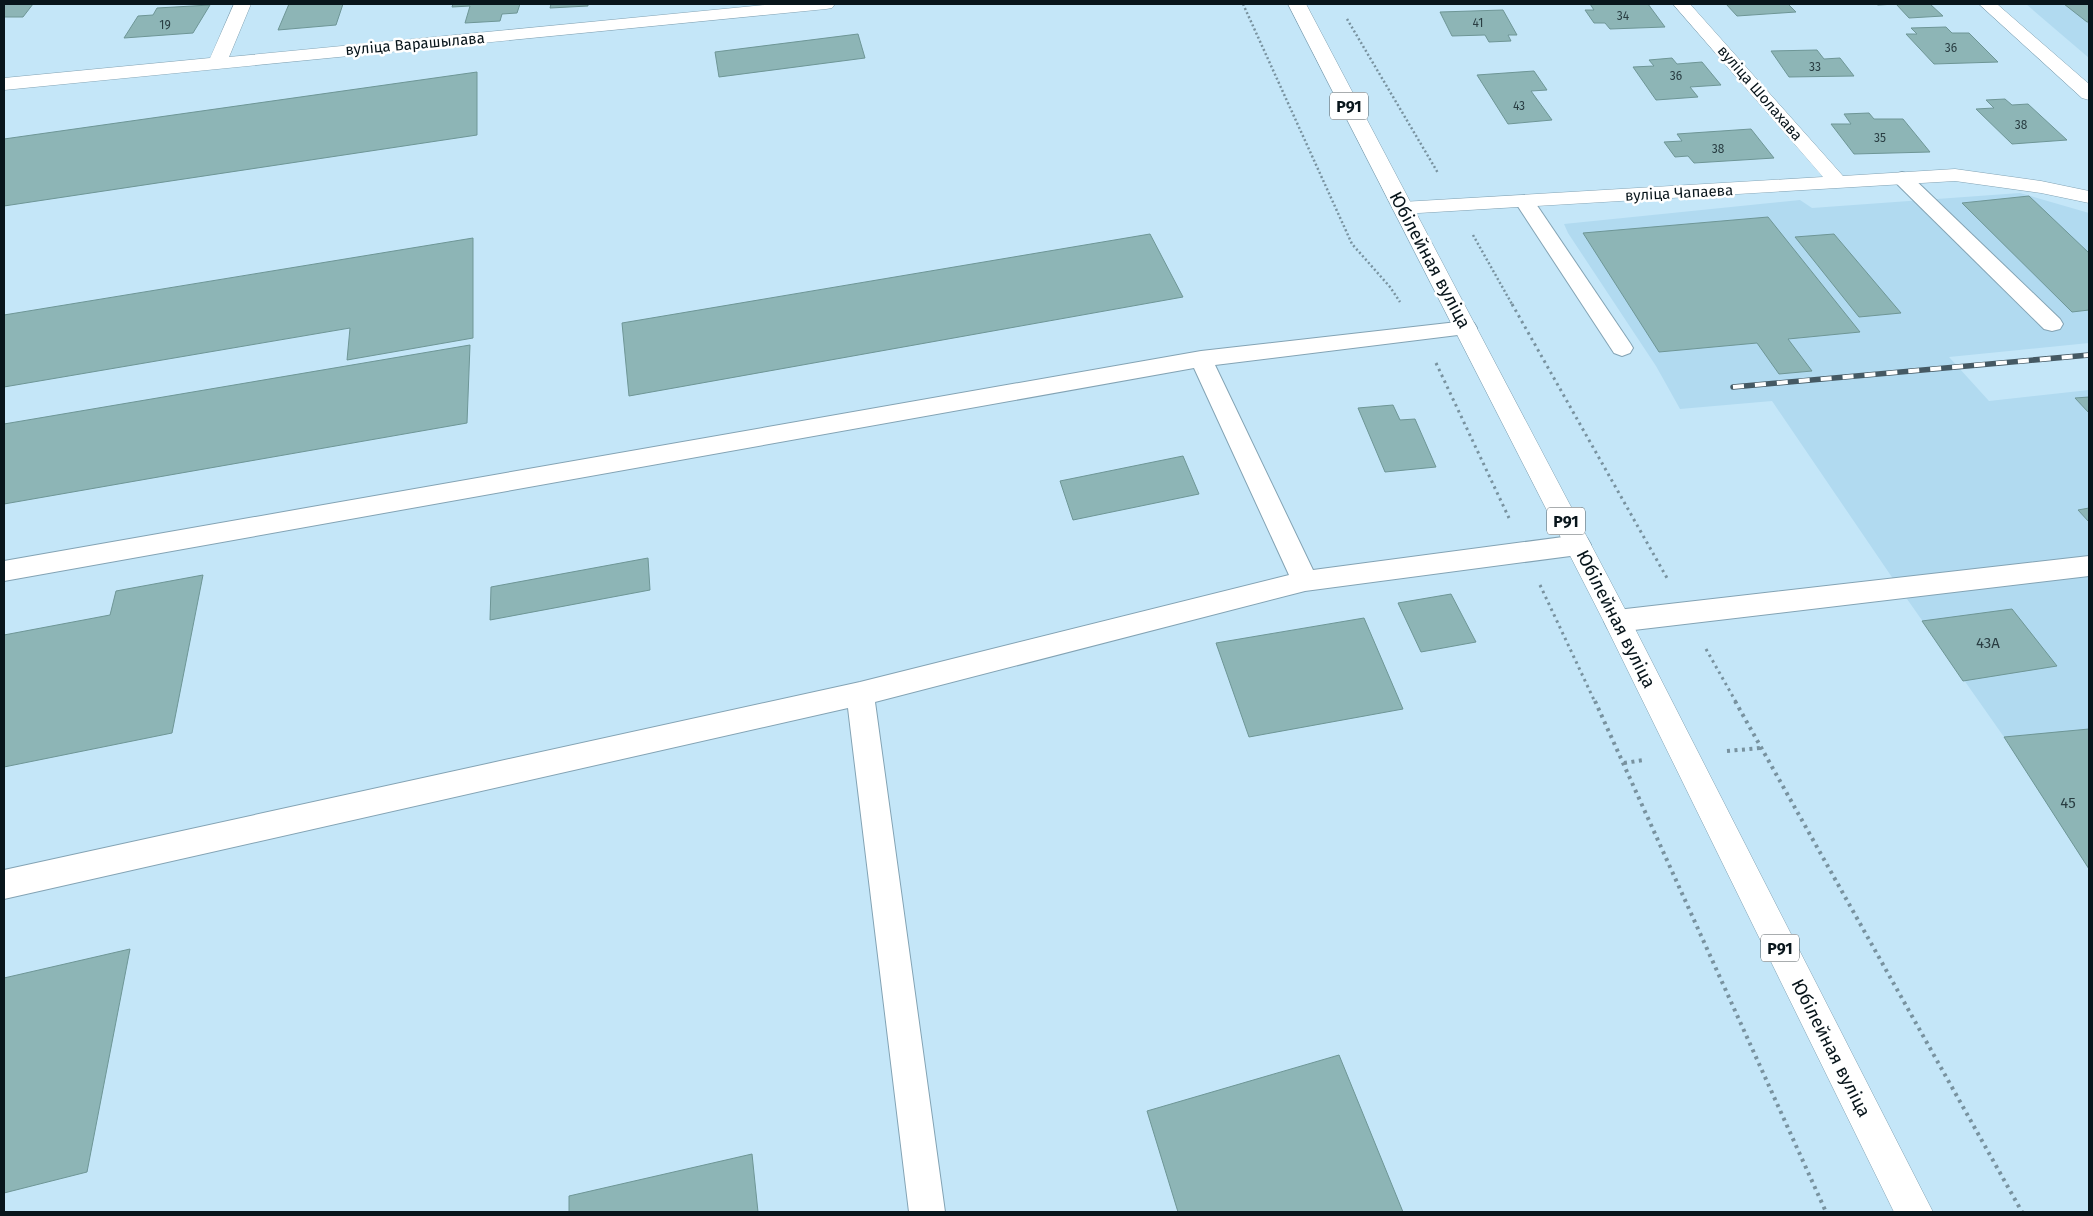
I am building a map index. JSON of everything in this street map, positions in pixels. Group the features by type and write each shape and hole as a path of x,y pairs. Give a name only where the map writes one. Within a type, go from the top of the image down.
{"street":[{"path":"217,62 242,4"},
{"name":"вуліца Варашылава","path":"4,84 778,6 826,4"},
{"name":"Юбілейная вуліца","path":"1297,4 1617,620 1914,1212"},
{"name":"вуліца Шолахава","path":"1681,4 1839,183"},
{"path":"1987,4 2089,94"},
{"name":"вуліца Чапаева","path":"1402,208 1955,175 2089,196"}],"lane":[{"path":"1902,178 2052,324"},
{"path":"1525,202 1622,348"},
{"path":"4,571 1201,359 1466,328"},
{"path":"1201,359 1305,580"},
{"path":"4,885 860,694 1305,580 1578,544"},
{"path":"1617,620 2089,566"},
{"path":"860,694 927,1212"}],"path":[{"path":"1243,4 1352,244 1390,288 1422,333 1628,772 1826,1212"}],"shaded area":[{"path":"2026,4 2089,4 2089,58"},
{"path":"2020,193 2089,213 2089,343 1949,357 1989,401 2089,390 2089,869 2004,737 1772,401 1680,409 1656,366 1568,233 1564,224 1800,200 1812,208"}],"building":[{"path":"4,4 33,4 23,17 4,17"},
{"path":"289,4 343,4 336,25 278,30"},
{"path":"453,4 520,4 517,13 502,14 500,21 465,23 470,6 452,7"},
{"path":"551,4 588,4 588,6 550,8"},
{"path":"1590,4 1648,4 1665,27 1610,29 1605,23 1594,23 1585,10 1594,10"},
{"path":"1726,4 1788,4 1796,12 1737,16"},
{"path":"1896,4 1930,4 1943,16 1909,18"},
{"path":"2064,4 2089,4 2089,22 2087,22"},
{"path":"210,5 193,33 124,38 138,16 153,15 157,8"},
{"path":"1503,10 1517,35 1508,35 1511,41 1489,42 1485,35 1452,36 1440,12"},
{"path":"1946,27 1952,33 1969,33 1998,62 1934,64 1906,34 1917,34 1911,28"},
{"path":"858,34 865,58 719,77 715,52"},
{"path":"1817,50 1824,59 1840,58 1854,76 1789,77 1771,51"},
{"path":"1672,58 1677,64 1702,62 1721,85 1690,87 1698,97 1656,100 1633,67 1654,66 1649,60"},
{"path":"1534,71 1547,90 1531,91 1552,120 1508,124 1477,75"},
{"path":"477,72 477,135 4,206 4,139"},
{"path":"2005,99 2012,105 2028,104 2067,140 2012,144 1976,109 1994,108 1986,100"},
{"path":"1869,113 1874,119 1903,119 1930,152 1854,154 1831,124 1851,124 1844,114"},
{"path":"1751,129 1774,158 1694,163 1688,156 1675,157 1664,142 1682,141 1677,134"},
{"path":"2029,196 2089,253 2089,310 2072,312 1962,203"},
{"path":"1768,217 1860,332 1788,339 1812,371 1779,374 1757,343 1659,352 1583,233"},
{"path":"1150,234 1183,297 629,396 622,323"},
{"path":"1834,234 1901,313 1859,317 1795,237"},
{"path":"473,238 473,338 347,360 350,328 4,387 4,315"},
{"path":"470,345 467,423 4,504 4,424"},
{"path":"2089,397 2089,413 2075,398"},
{"path":"1393,405 1400,420 1415,419 1436,467 1385,472 1358,408"},
{"path":"1183,456 1199,494 1073,520 1060,481"},
{"path":"2089,508 2089,522 2078,510"},
{"path":"648,558 650,590 490,620 491,587"},
{"path":"203,575 172,733 4,767 4,635 110,615 116,591"},
{"path":"1451,594 1476,642 1421,652 1398,603"},
{"path":"2012,609 2057,666 1963,681 1922,621"},
{"path":"1364,618 1403,709 1249,737 1216,643"},
{"path":"2089,729 2089,869 2004,737"},
{"path":"130,949 87,1172 4,1193 4,978"},
{"path":"1339,1055 1403,1212 1178,1212 1147,1111"},
{"path":"752,1154 758,1212 569,1212 569,1196"}],"railway":[{"path":"1733,387 2089,355"}]}
